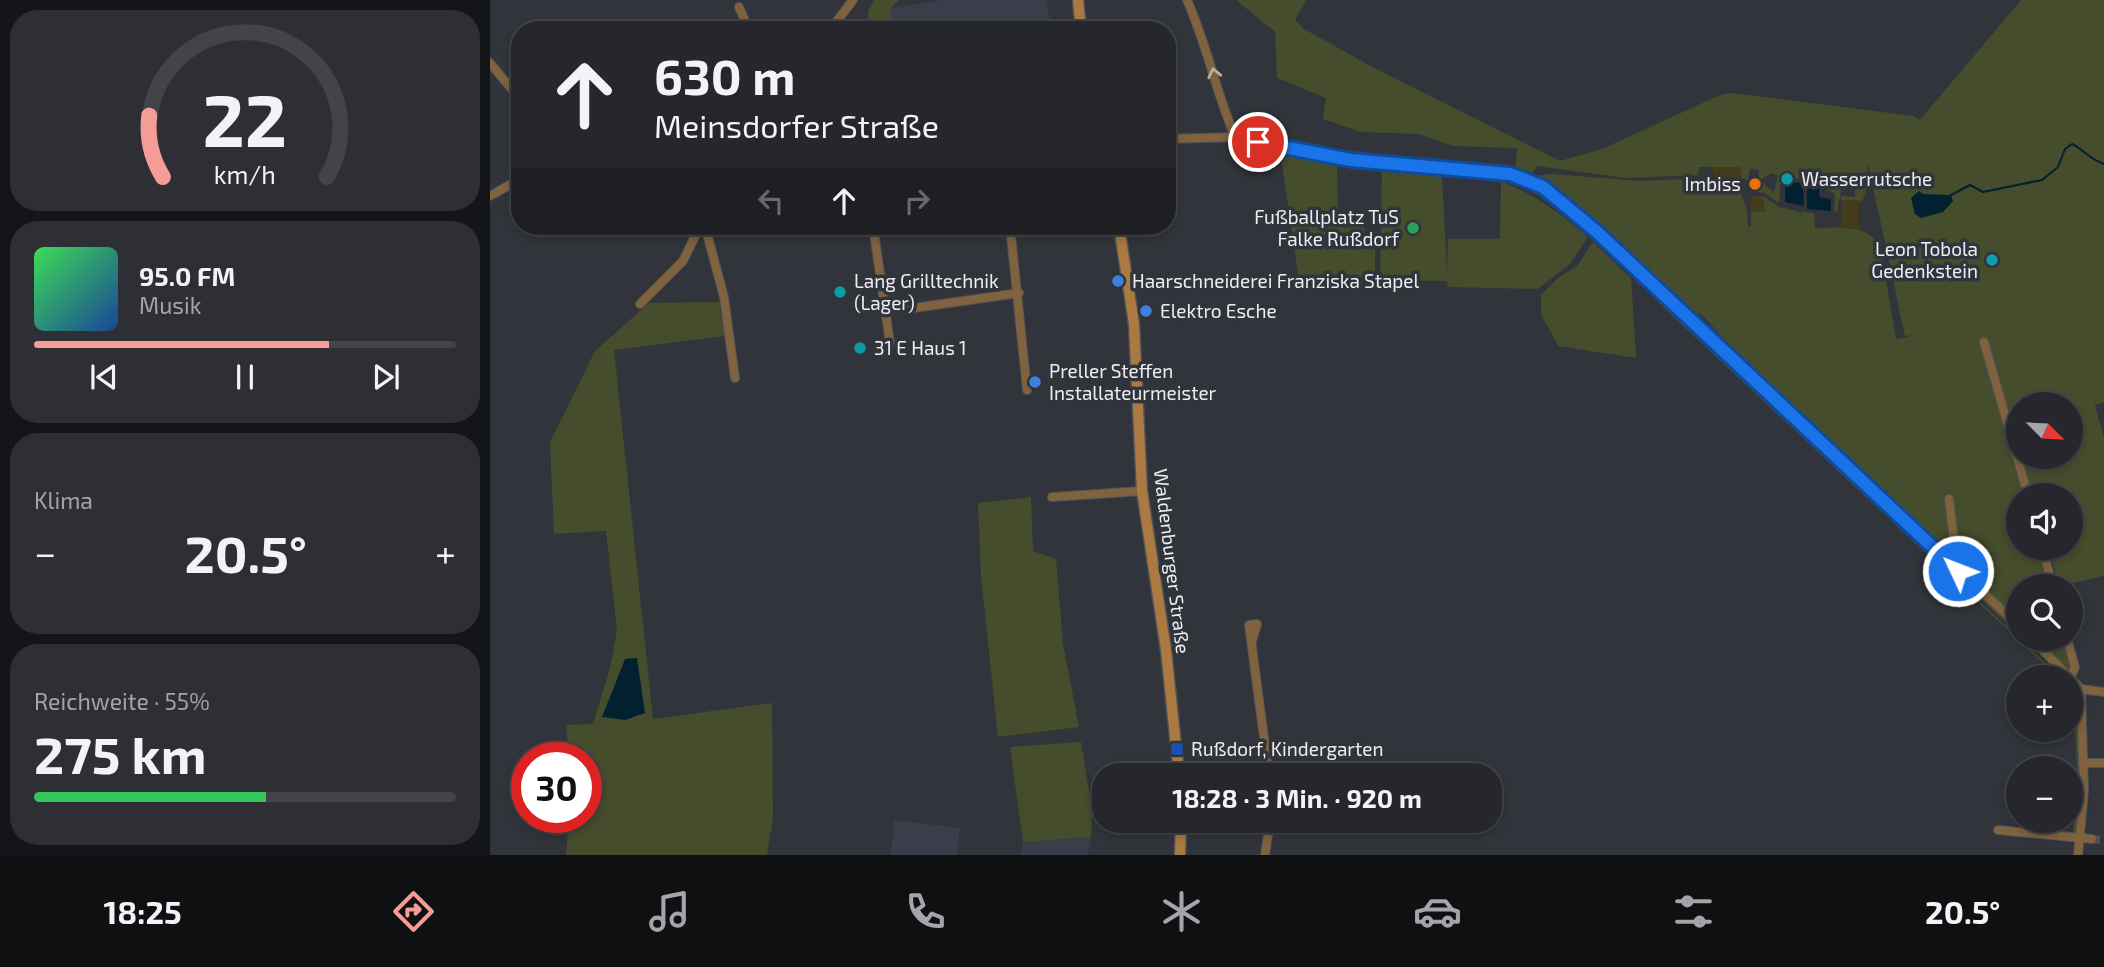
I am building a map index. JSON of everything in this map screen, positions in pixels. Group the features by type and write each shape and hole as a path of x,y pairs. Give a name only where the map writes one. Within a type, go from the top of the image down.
{"main road":[{"path":"1078,0 1080,21"},
{"name":"Waldenburger Straße","path":"1120,235 1136,338 1142,491 1166,650 1178,763"},
{"path":"1180,855 1181,833"}],"street":[{"path":"837,21 853,0"},
{"path":"1187,0 1206,43 1220,103 1234,137"},
{"path":"739,7 745,21"},
{"path":"490,64 511,88"},
{"path":"1176,139 1234,137 1351,160 1491,171 1522,177 1543,187 1597,232 2006,614"},
{"path":"490,196 511,184"},
{"path":"640,304 683,261 695,235"},
{"path":"707,235 724,298 735,378"},
{"path":"874,235 890,343"},
{"path":"1011,235 1027,390"},
{"path":"907,309 1019,293"},
{"path":"1984,342 2025,483"},
{"path":"1052,497 1142,491"},
{"path":"1949,499 1958,571"},
{"path":"1252,641 1267,763"},
{"path":"2045,651 2059,665"},
{"path":"2083,689 2104,692"},
{"path":"2078,855 2083,738"},
{"path":"2084,763 2104,762"},
{"path":"1998,830 2092,839"},
{"path":"1265,855 1268,833"}],"shaded area":[{"path":"943,0 1046,0 1050,21 882,21 892,19 891,8"},
{"path":"894,820 960,828 957,855 891,855"},
{"path":"1091,837 1088,855 1020,855 1023,842"}],"green space":[{"path":"874,0 899,0 891,8 892,19 868,21 868,11"},
{"path":"1236,0 1306,0 1295,20 1304,29 1378,70 1560,161 1602,149 1720,95 1732,93 1913,116 1920,120 2021,0 2104,0 2104,402 2095,405 2104,438 2104,576 2083,581 2083,574 2056,574 2051,560 2083,560 2083,483 2029,483 2025,469 2083,469 2083,392 2006,392 2006,469 2021,469 2023,483 2006,483 2006,560 2043,560 2047,574 2006,574 2006,611 1740,363 1743,359 1700,313 1695,318 1601,232 1538,180 1540,175 1552,174 1641,181 1687,179 1708,190 1708,186 1715,192 1741,194 1747,208 1748,226 1751,226 1751,212 1765,211 1763,199 1750,196 1765,197 1779,207 1801,212 1800,219 1802,212 1814,213 1815,228 1860,230 1880,246 1896,339 1917,335 1905,336 1868,163 1866,193 1861,203 1859,200 1841,200 1841,196 1855,197 1855,187 1842,186 1837,212 1834,211 1835,194 1826,189 1823,180 1794,179 1787,171 1781,174 1779,203 1765,193 1757,192 1759,170 1750,169 1748,180 1741,179 1740,167 1699,167 1698,175 1626,178 1537,166 1530,176 1515,172 1517,148 1453,146 1419,134 1361,132 1323,119 1326,98 1277,78 1275,32","holes":["1772,173 1778,175 1774,193 1760,180"]},
{"path":"1280,151 1337,163 1338,221 1364,221 1365,241 1375,242 1375,283 1299,280"},
{"path":"1382,169 1442,176 1447,272 1448,239 1500,239 1501,181 1547,205 1588,237 1570,264 1538,289 1448,287 1447,281 1380,280"},
{"path":"1593,242 1631,278 1636,358 1558,346 1541,314 1541,295 1559,277 1577,266"},
{"path":"1654,293 2006,618 2006,623"},
{"path":"1650,295 1686,326 2006,628"},
{"path":"719,302 725,336 614,350 653,719 772,703 773,817 767,855 566,855 568,833 602,833 602,742 568,742 566,725 593,724 610,668 617,630 606,531 554,534 550,442 595,351 649,303"},
{"path":"1031,497 1033,551 1056,559 1063,644 1079,727 998,737 981,576 978,503"},
{"path":"2030,651 2048,665 2045,665"},
{"path":"2049,651 2069,651 2073,665 2065,665"},
{"path":"1081,742 1092,809 1091,837 1023,842 1010,747"},
{"path":"2076,742 2080,742 2080,756 2076,756"}],"sand":[{"path":"1712,167 1740,167 1741,183 1738,187 1715,187"},
{"path":"1750,196 1763,199 1766,211 1751,212"},
{"path":"1841,200 1859,200 1859,229 1841,228"}],"water":[{"path":"1785,183 1820,185 1819,197 1831,199 1831,211 1807,209 1807,186 1803,186 1804,206 1785,202"},
{"path":"1919,191 1923,194 1951,195 1953,201 1943,212 1921,218 1915,214 1911,198"},
{"path":"637,658 645,713 625,720 602,717 625,659"}],"waterway":[{"path":"1951,195 1970,185 1983,192 2042,180 2058,167 2065,149 2072,144 2104,164"}],"tunnel":[{"path":"2092,839 2104,840"}],"place":[{"name":"Wasserrutsche","path":"1787,179"},
{"name":"Imbiss","path":"1755,184"},
{"name":"Fußballplatz TuS Falke Rußdorf","path":"1413,228"},
{"name":"Leon Tobola Gedenkstein","path":"1992,260"},
{"name":"Haarschneiderei Franziska Stapel","path":"1118,281"},
{"name":"Lang Grilltechnik (Lager)","path":"840,292"},
{"name":"Elektro Esche","path":"1146,311"},
{"name":"31 E Haus 1","path":"860,348"},
{"name":"Preller Steffen Installateurmeister","path":"1035,382"},
{"name":"Rußdorf, Kindergarten","path":"1177,749"}],"route":[{"path":"1258,142 1351,160 1510,174 1543,187 1597,232 1958,571"}]}
